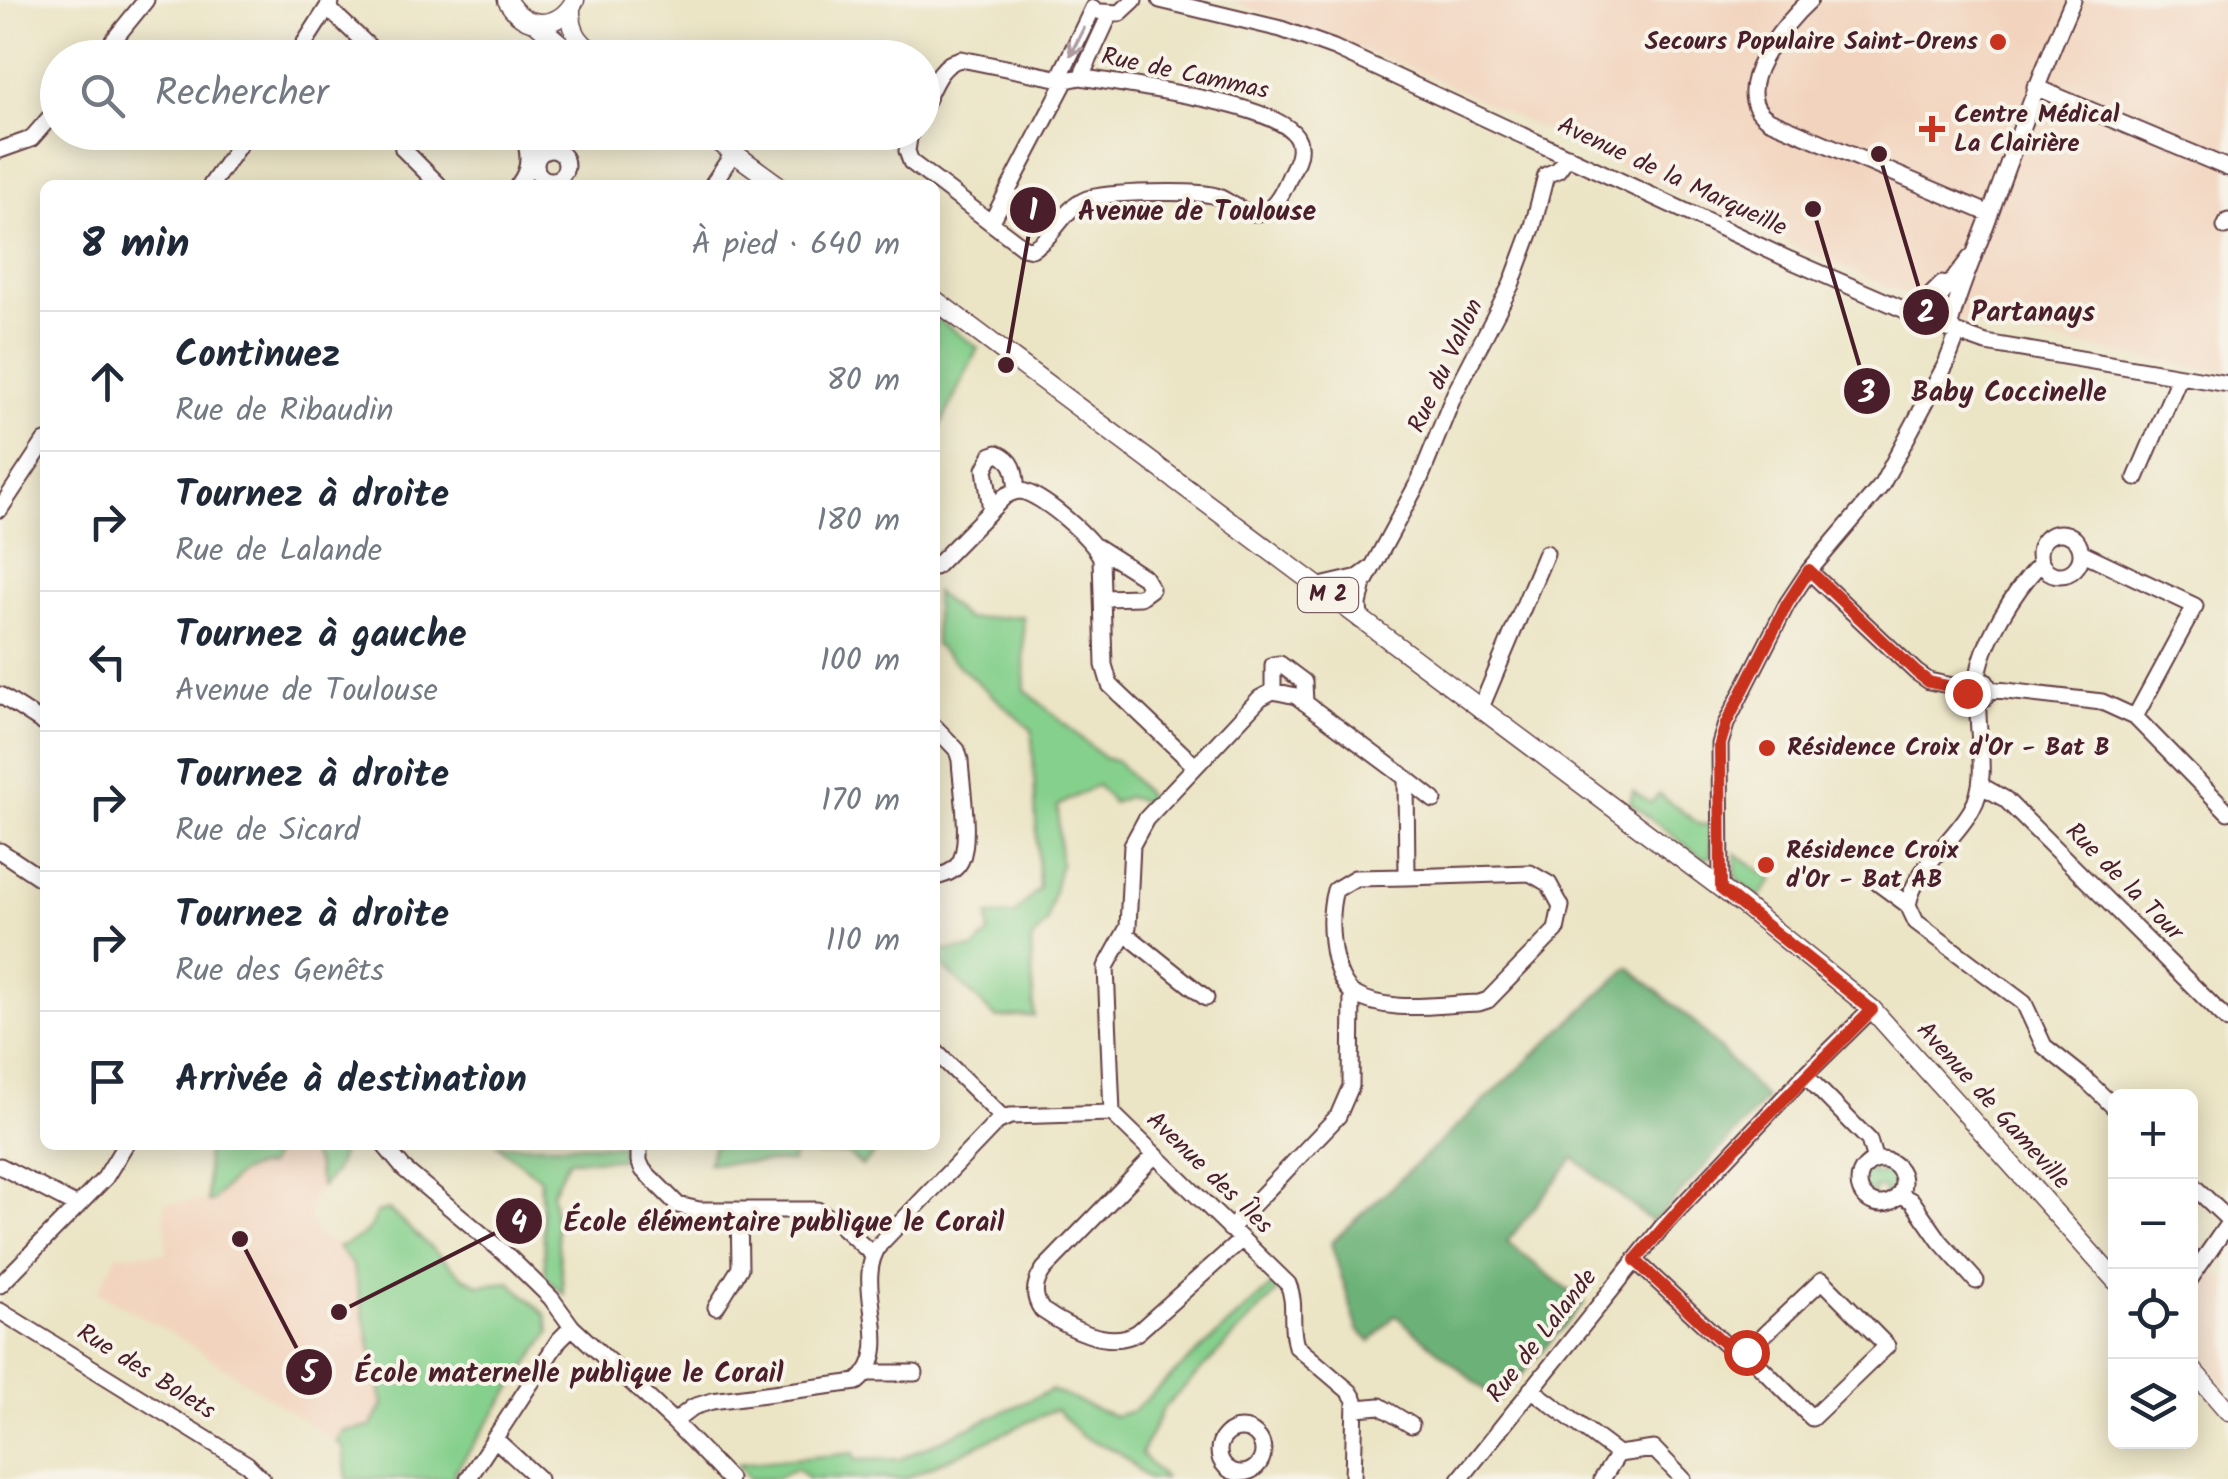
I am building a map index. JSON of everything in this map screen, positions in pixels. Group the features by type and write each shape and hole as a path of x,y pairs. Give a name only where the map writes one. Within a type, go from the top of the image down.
{"main road":[{"path":"507,0 518,16 537,24 556,40"},
{"path":"537,24 556,21 573,5"},
{"path":"573,5 570,24 578,40"},
{"path":"731,150 771,180"},
{"name":"M 2","path":"940,304 1721,889 1872,1010"},
{"name":"Avenue de Gameville","path":"1872,1010 2108,1273"},
{"path":"2198,1377 2228,1411"}],"street":[{"path":"114,40 146,0"},
{"name":"Avenue de la Marqueille","path":"1110,14 1133,3 1160,0 1305,36 1414,82 1790,260 1954,331 1986,342 2228,384"},
{"path":"1810,0 1780,29 1768,51 1751,94 1756,110 1769,120 1990,214"},
{"path":"1721,889 1720,744 1741,692 1787,604 1809,570 1881,486 1948,360 1954,304 2035,86 2073,0"},
{"path":"307,40 330,4 364,40"},
{"path":"1090,4 1110,14"},
{"name":"Rue de Cammas","path":"1069,78 1090,4"},
{"name":"Rue de Cammas","path":"1069,78 1110,14"},
{"path":"940,74 952,61 961,59 1069,78 992,221 940,183"},
{"name":"Rue de Cammas","path":"992,221 1023,247 1032,249 1056,231 1066,212 1090,198 1189,192 1215,196 1247,212 1258,213 1275,204 1298,160 1297,138 1265,115 1240,107 1069,78"},
{"path":"2035,86 2228,168"},
{"path":"0,150 30,139 40,128"},
{"name":"Rue du Vallon","path":"1360,620 1360,596 1370,569 1414,491 1454,395 1511,285 1528,240 1546,174 1540,143"},
{"path":"214,180 235,150"},
{"path":"402,150 433,180"},
{"path":"522,180 534,161 529,150"},
{"path":"907,150 912,162 936,180"},
{"path":"715,180 734,152"},
{"path":"1546,174 1558,170 1568,156"},
{"path":"1906,310 1929,297 1976,252"},
{"path":"1931,322 1937,301 1964,265"},
{"path":"2136,478 2179,378"},
{"path":"0,509 40,451"},
{"path":"991,510 984,469 992,455 997,453 1011,461 1017,491"},
{"path":"940,561 1005,496 1017,491 1033,496 1150,582 1148,594 1104,598"},
{"path":"1908,905 1916,884 1973,808 1980,784 1978,690 1987,648 2021,583 2041,563 2042,544 2054,535 2068,536 2080,552 2194,606 2135,717"},
{"path":"1096,546 1103,572 1104,665 1110,685 1195,766"},
{"path":"2041,563 2051,573 2065,574 2075,568 2080,552"},
{"path":"1480,710 1546,553"},
{"path":"1316,587 1359,577 1370,569"},
{"path":"1809,570 1929,682 2102,702 2135,717 2228,812"},
{"name":"Avenue des Îles","path":"1306,702 1304,682 1280,664 1273,665 1273,691 1260,698 1138,832 1129,863 1130,917 1126,934 1106,968 1112,1113 1283,1278 1291,1290 1296,1346 1350,1392 1356,1408"},
{"path":"1273,691 1306,702 1434,800"},
{"path":"0,696 40,721"},
{"path":"940,732 957,750 960,760 964,843 960,863 952,872 940,876"},
{"path":"1406,778 1407,877"},
{"name":"Rue de la Tour","path":"1980,784 2006,799 2228,1020"},
{"path":"0,851 40,878"},
{"path":"1530,873 1558,895 1561,918 1556,930 1488,1000 1377,1005 1352,993 1340,978 1334,958 1332,902 1335,890 1355,878 1530,873"},
{"path":"1878,883 1908,905 1916,922 2024,1004 2044,1046 2108,1101"},
{"path":"1126,934 1206,998"},
{"path":"1154,1156 1044,1269 1036,1285 1042,1310 1101,1338 1122,1340 1138,1332 1235,1234 1344,1107 1351,1086 1352,993"},
{"name":"Rue de Lalande","path":"1460,1479 1635,1260 1716,1168 1872,1010"},
{"path":"940,1056 1004,1118"},
{"path":"1805,1075 1868,1140 1875,1161"},
{"path":"868,1374 875,1351 869,1272 872,1254 990,1128 1004,1118 1112,1113"},
{"path":"0,1284 114,1167 123,1150"},
{"path":"388,1150 404,1169 510,1258 551,1298 572,1327 674,1422 728,1479"},
{"path":"640,1150 644,1170 678,1205 699,1210 816,1210 837,1222 872,1254"},
{"path":"1890,1162 1900,1170 1903,1182 1899,1194 1890,1202 1877,1204 1862,1194 1860,1176 1866,1165 1890,1162"},
{"path":"0,1166 78,1206"},
{"path":"2197,1269 2228,1222 2198,1191"},
{"path":"1899,1194 1912,1201 1940,1241 1976,1281"},
{"path":"716,1307 740,1268 739,1210"},
{"path":"1635,1260 1731,1350 1746,1352 1812,1418 1887,1346 1822,1280 1746,1352"},
{"name":"Rue des Bolets","path":"0,1312 247,1464 262,1479"},
{"path":"468,1479 558,1340 572,1327"},
{"path":"674,1422 694,1407 712,1401 842,1385 857,1382 868,1374 915,1373"},
{"path":"1532,1389 1618,1454 1654,1449 1683,1479"},
{"path":"1353,1479 1356,1408 1380,1406 1411,1425"},
{"path":"494,1438 540,1479"},
{"path":"1602,1479 1618,1454"}],"shaded area":[{"path":"1229,0 2228,0 2228,374 1963,323 1420,72"},
{"path":"284,1150 308,1151 316,1163 321,1187 308,1210 310,1223 353,1266 383,1405 371,1427 343,1431 336,1442 180,1338 97,1292 118,1254 167,1253 164,1203 213,1201 236,1174"},
{"path":"2209,1269 2228,1280 2228,1389 2198,1353 2198,1289"}],"green space":[{"path":"940,321 978,348 940,427"},
{"path":"940,596 966,619 1023,616 1025,690 1104,758 1118,762 1148,796 1145,802 1127,797 1113,803 1097,785 1058,806 1060,865 1047,922 1031,941 1034,1016 996,1018 940,964 940,951 974,949 989,933 988,916 1014,915 1039,888 1032,730 940,649"},
{"path":"1633,791 1651,803 1659,794 1700,825 1710,824 1711,856 1704,859 1630,803"},
{"path":"1735,853 1773,880 1759,898 1736,878"},
{"path":"1629,967 1694,1022 1766,1099 1653,1223 1574,1158 1507,1242 1584,1303 1498,1401 1395,1315 1371,1342 1358,1330 1331,1243"},
{"path":"206,1150 280,1150 274,1152 268,1166 236,1176 213,1201 208,1201"},
{"path":"301,1150 342,1150 335,1171 321,1187 316,1163 309,1152"},
{"path":"504,1150 622,1150 621,1159 568,1160 552,1193 564,1294 546,1278 540,1178"},
{"path":"712,1150 878,1150 862,1166 848,1154 792,1155 792,1162 708,1163"},
{"path":"1880,1163 1892,1169 1896,1183 1884,1197 1884,1188 1874,1188 1874,1198 1863,1187 1862,1175 1871,1165 1873,1175 1882,1173"},
{"path":"389,1210 463,1277 480,1285 510,1282 546,1315 550,1332 454,1473 456,1479 347,1479 343,1446 336,1442 343,1431 371,1427 383,1405 353,1266 338,1247 367,1231 376,1213"},
{"path":"1276,1282 1280,1289 1163,1409 1141,1454 1165,1479 1148,1479 1119,1452 1081,1436 1056,1409 905,1479 808,1479 797,1468 776,1479 749,1479 737,1464 854,1453 855,1460 900,1459 1051,1390 1113,1416 1133,1411"}],"place":[{"name":"Secours Populaire Saint-Orens","path":"1998,42"},
{"name":"Centre Médical La Clairière","path":"1932,129"},
{"name":"Partanays","path":"1879,154"},
{"name":"Baby Coccinelle","path":"1813,209"},
{"name":"Avenue de Toulouse","path":"1006,365"},
{"name":"Résidence Croix d'Or - Bat B","path":"1767,748"},
{"name":"Résidence Croix d'Or - Bat AB","path":"1766,865"},
{"name":"École maternelle publique le Corail","path":"240,1239"},
{"name":"École élémentaire publique le Corail","path":"339,1312"}],"route":[{"path":"1746,1352 1731,1350 1635,1260 1716,1168 1872,1010 1721,889 1720,744 1726,724 1787,604 1809,570 1916,672 1929,682 1967,693"}]}
